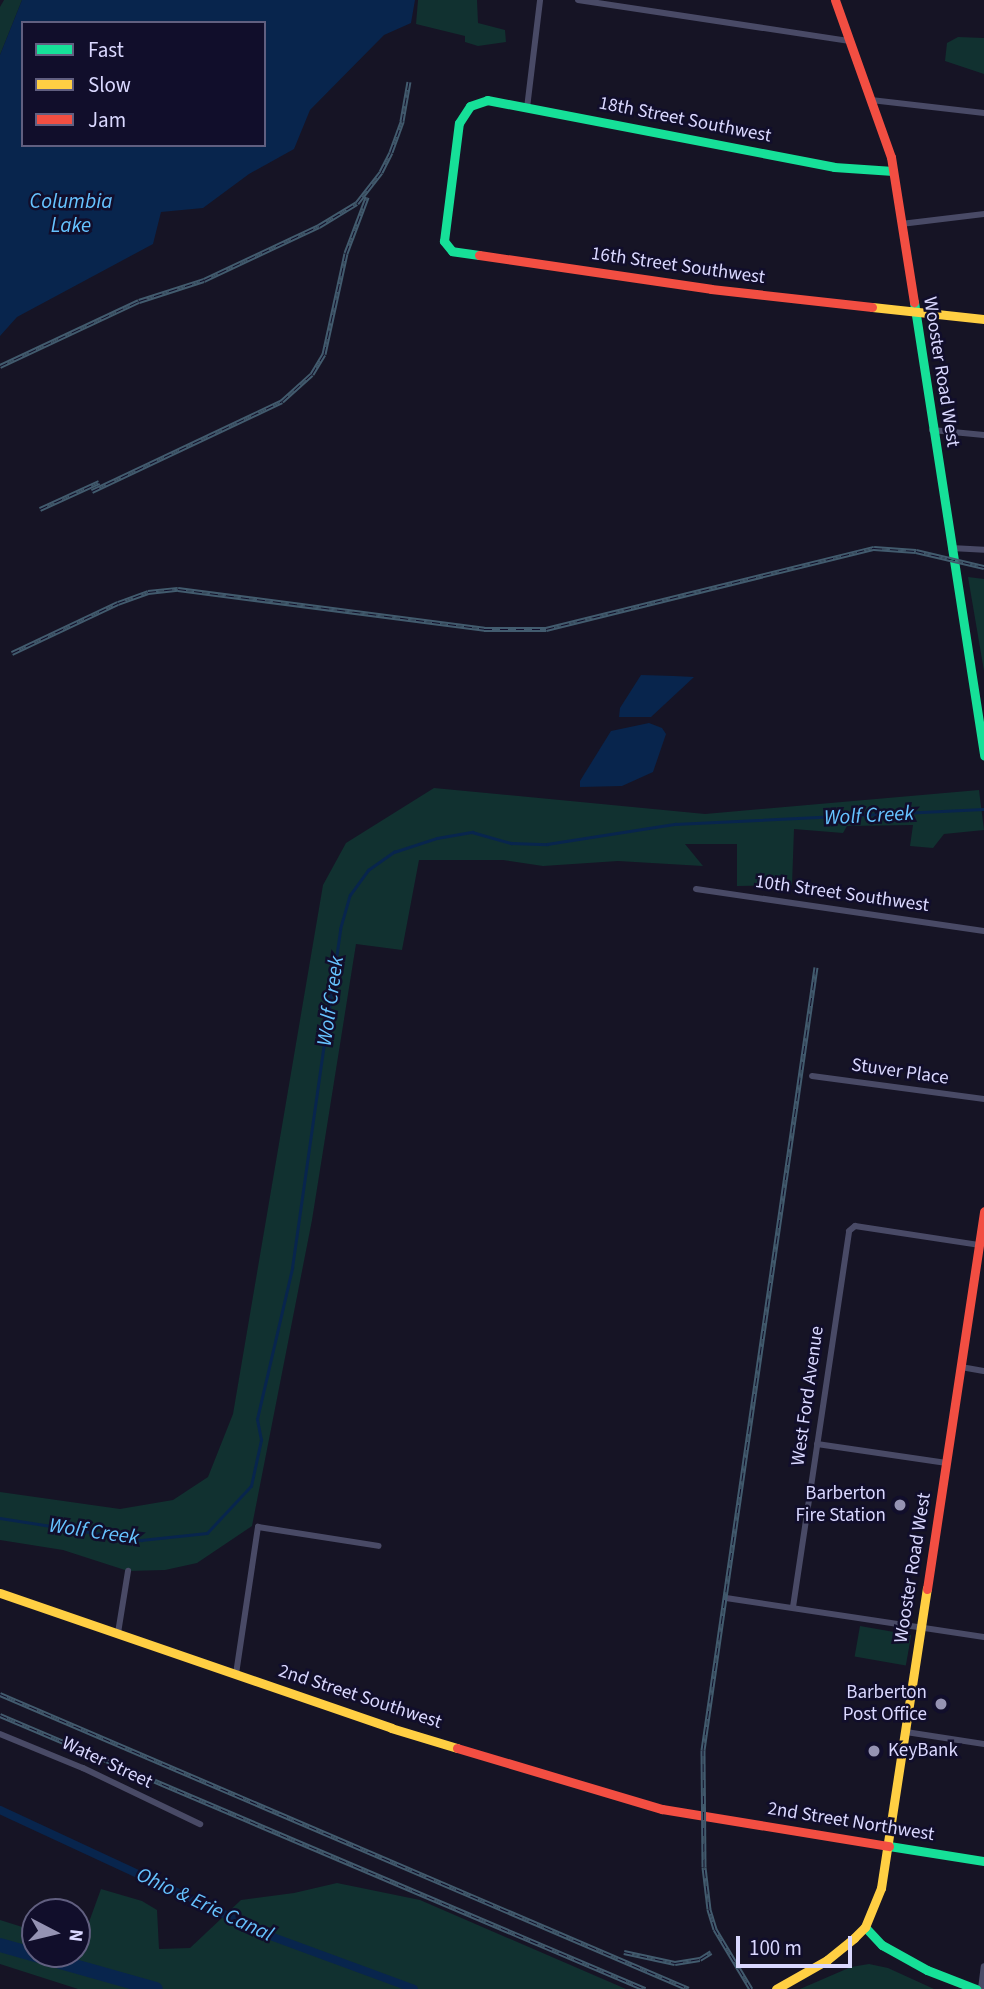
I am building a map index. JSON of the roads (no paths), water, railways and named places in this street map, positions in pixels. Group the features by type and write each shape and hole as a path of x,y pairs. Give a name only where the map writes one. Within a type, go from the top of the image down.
{"street":[{"path":"527,108 540,0"},
{"path":"578,0 850,41"},
{"name":"Wooster Road West","path":"835,0 889,150 984,756"},
{"name":"18th Street Southwest","path":"444,242 457,128 462,116 473,104 487,100 834,167 893,171"},
{"path":"871,100 984,113"},
{"path":"901,224 984,214"},
{"name":"16th Street Southwest","path":"444,242 452,251 757,295 984,318"},
{"path":"932,430 984,435"},
{"path":"951,548 984,550"},
{"name":"10th Street Southwest","path":"696,889 984,931"},
{"name":"Stuver Place","path":"812,1076 984,1099"},
{"name":"Wooster Road West","path":"865,1927 881,1888 889,1846 984,1212"},
{"name":"West Ford Avenue","path":"793,1607 849,1231 855,1226 980,1252"},
{"path":"961,1367 984,1370"},
{"path":"817,1444 947,1463"},
{"path":"236,1674 258,1527 379,1545"},
{"path":"118,1633 128,1571"},
{"name":"2nd Street Southwest","path":"0,1593 400,1730 662,1809 713,1819"},
{"path":"726,1598 984,1637"},
{"path":"906,1732 984,1744"},
{"name":"Water Street","path":"0,1734 83,1768 200,1824"},
{"name":"2nd Street Northwest","path":"713,1819 984,1861"},
{"path":"776,1989 842,1950 865,1927 882,1945 927,1970 978,1989 984,1966"}],"water":[{"name":"Columbia Lake","path":"22,0 415,0 411,23 384,35 310,110 294,149 249,174 203,208 161,212 153,244 17,317 0,336 0,55"},
{"path":"641,675 694,677 651,717 619,717 620,708"},
{"path":"649,723 662,728 666,734 653,772 622,786 580,787 580,781 611,731"}],"waterway":[{"name":"Wolf Creek","path":"0,1518 141,1540 207,1533 251,1486 261,1440 257,1419 292,1268 340,929 350,895 368,870 394,852 437,838 472,832 511,843 547,844 675,824 984,809"},
{"name":"Ohio & Erie Canal","path":"0,1810 273,1937 414,1989"},
{"path":"0,1945 156,1989"}],"railway":[{"path":"0,366 139,301 204,280 319,226 357,203 381,172 391,152 402,121 409,82"},
{"path":"92,491 282,401 312,374 324,354 346,253 367,197"},
{"path":"40,509 99,482"},
{"path":"12,653 118,603 148,592 178,589 484,629 546,629 874,548 916,551 984,567"},
{"path":"751,1989 715,1929 709,1909 704,1867 703,1750 816,967"},
{"path":"0,1694 689,1989"},
{"path":"0,1715 645,1989"},
{"path":"624,1952 675,1963 700,1959 711,1952"}],"place":[{"name":"Barberton Fire Station","path":"900,1505"},
{"name":"Barberton Post Office","path":"941,1704"},
{"name":"KeyBank","path":"874,1751"}]}
